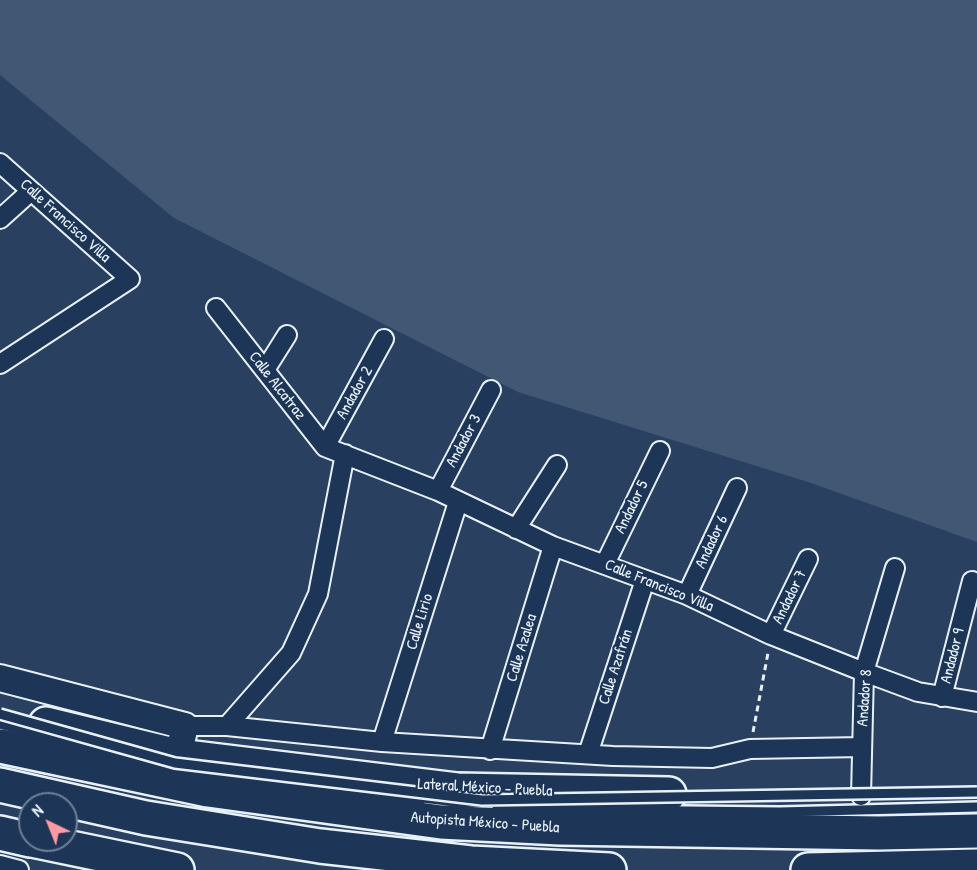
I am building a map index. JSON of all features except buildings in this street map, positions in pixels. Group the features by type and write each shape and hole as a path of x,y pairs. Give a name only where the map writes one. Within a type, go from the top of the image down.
{"highway":[{"name":"Lateral México - Puebla","path":"0,712 182,741 457,790 861,796 977,793"},
{"name":"Autopista México - Puebla","path":"0,746 208,790 441,822 560,828 867,833 977,831"},
{"path":"0,785 146,818 320,846 471,863 609,870"},
{"path":"0,833 18,837"},
{"path":"78,850 177,870"},
{"path":"808,870 977,866"}],"main road":[{"path":"0,678 182,741"}],"street":[{"name":"Calle Francisco Villa","path":"0,163 130,279 0,364"},
{"path":"0,219 31,191"},
{"name":"Calle Alcatraz","path":"216,308 325,447"},
{"path":"264,370 287,335"},
{"name":"Andador 2","path":"325,447 384,339"},
{"name":"Andador 3","path":"438,491 491,390"},
{"path":"227,726 291,653 318,594 345,454 325,447"},
{"name":"Andador 5","path":"605,564 660,451"},
{"name":"Calle Francisco Villa","path":"345,454 438,491 553,546 687,595 771,635 864,672 942,697 977,702"},
{"path":"516,529 557,465"},
{"name":"Andador 6","path":"687,595 737,488"},
{"name":"Calle Lirio","path":"382,742 458,502"},
{"name":"Calle Azalea","path":"490,750 553,546"},
{"name":"Andador 7","path":"771,635 808,559"},
{"name":"Andador 8","path":"861,796 864,672 895,567"},
{"name":"Calle Azafrán","path":"588,754 645,580"},
{"name":"Andador 9","path":"942,697 972,580"},
{"path":"182,741 227,726 382,742 588,754 712,758 750,749 862,747"},
{"path":"0,865 20,870"}],"lane":[{"path":"0,712 175,763 482,800 977,793"},
{"path":"0,724 169,771 477,808 780,812 977,807"}],"path":[{"path":"750,749 771,635"}],"shaded area":[{"path":"0,0 977,0 977,542 808,482 518,392 174,218 0,75"}]}
